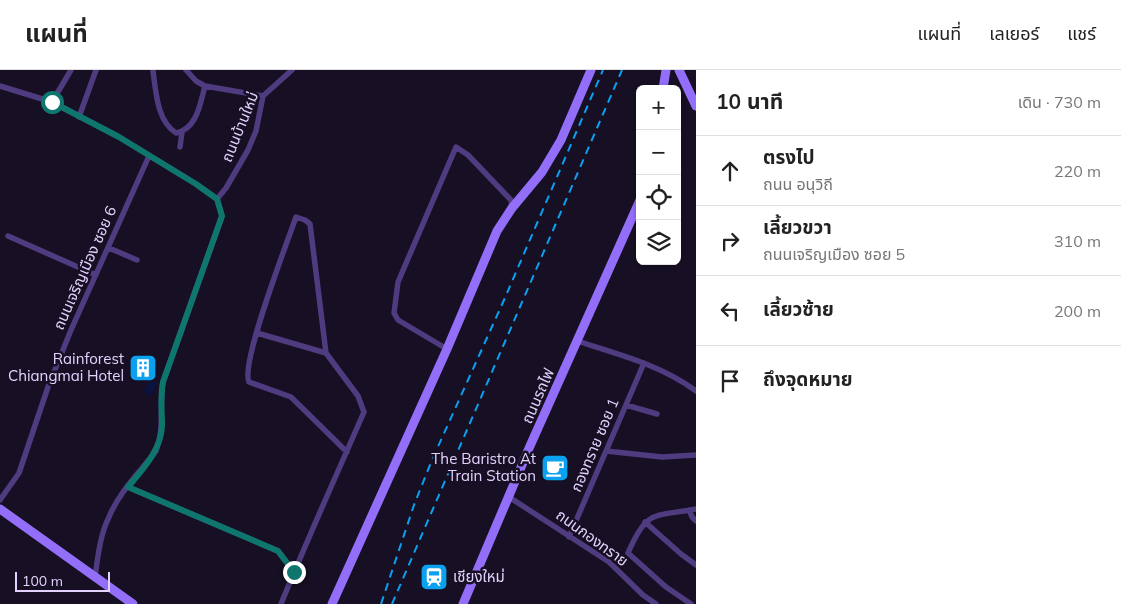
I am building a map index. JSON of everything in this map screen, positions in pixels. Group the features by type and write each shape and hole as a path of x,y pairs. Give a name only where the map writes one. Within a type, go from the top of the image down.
{"main road":[{"path":"332,604 448,349 494,237 512,208 524,196 542,172 556,148 591,70"},
{"path":"664,85 666,70"},
{"path":"679,70 696,106"},
{"name":"ถนนรถไฟ","path":"463,604 636,209"},
{"path":"0,509 133,604"}],"street":[{"path":"52,102 70,70"},
{"path":"79,117 96,70"},
{"path":"186,70 196,82 205,86 263,96"},
{"name":"ถนนบ้านใหม่","path":"217,199 248,150 256,130 263,96 292,70"},
{"path":"153,71 157,101 169,128 176,133 182,132 194,121 205,86"},
{"path":"0,86 52,102 119,137 217,199 222,216 163,382 160,442 156,451 114,506 105,526 95,576"},
{"path":"180,147 182,132"},
{"path":"448,349 398,320 394,313 398,282 456,147 468,154 511,200 512,208"},
{"name":"ถนนเจริญเมือง ซอย 6","path":"0,500 19,473 48,387 76,317 109,248 149,156"},
{"path":"281,604 294,572 347,452 364,412 358,396 326,353 310,224 296,217 252,347 246,377 249,382 291,397 347,452"},
{"path":"8,236 96,275"},
{"path":"109,248 137,260"},
{"path":"257,333 326,353"},
{"path":"578,341 644,363 666,373 696,391"},
{"name":"กองทราย ซอย 1","path":"570,537 644,363"},
{"path":"626,405 658,414"},
{"path":"606,451 662,457 696,456"},
{"path":"128,487 278,551 294,572"},
{"name":"ถนนกองทราย","path":"509,497 609,562 643,595 656,604"},
{"path":"691,604 660,582 628,553 645,522 658,514 696,509"},
{"path":"689,510 696,521"},
{"path":"645,522 680,554 696,565"}],"shaded area":[{"path":"150,380 157,383 151,396 144,392"}],"railway":[{"path":"381,604 414,505 432,460 504,300 603,70"},
{"path":"392,604 622,70"}],"place":[{"name":"Rainforest Chiangmai Hotel","path":"143,368"},
{"name":"The Baristro At Train Station","path":"555,468"},
{"name":"เชียงใหม่","path":"434,577"}],"route":[{"path":"52,102 119,137 196,184 217,199 222,216 163,382 160,442 156,451 128,487 278,551 294,572"}]}
